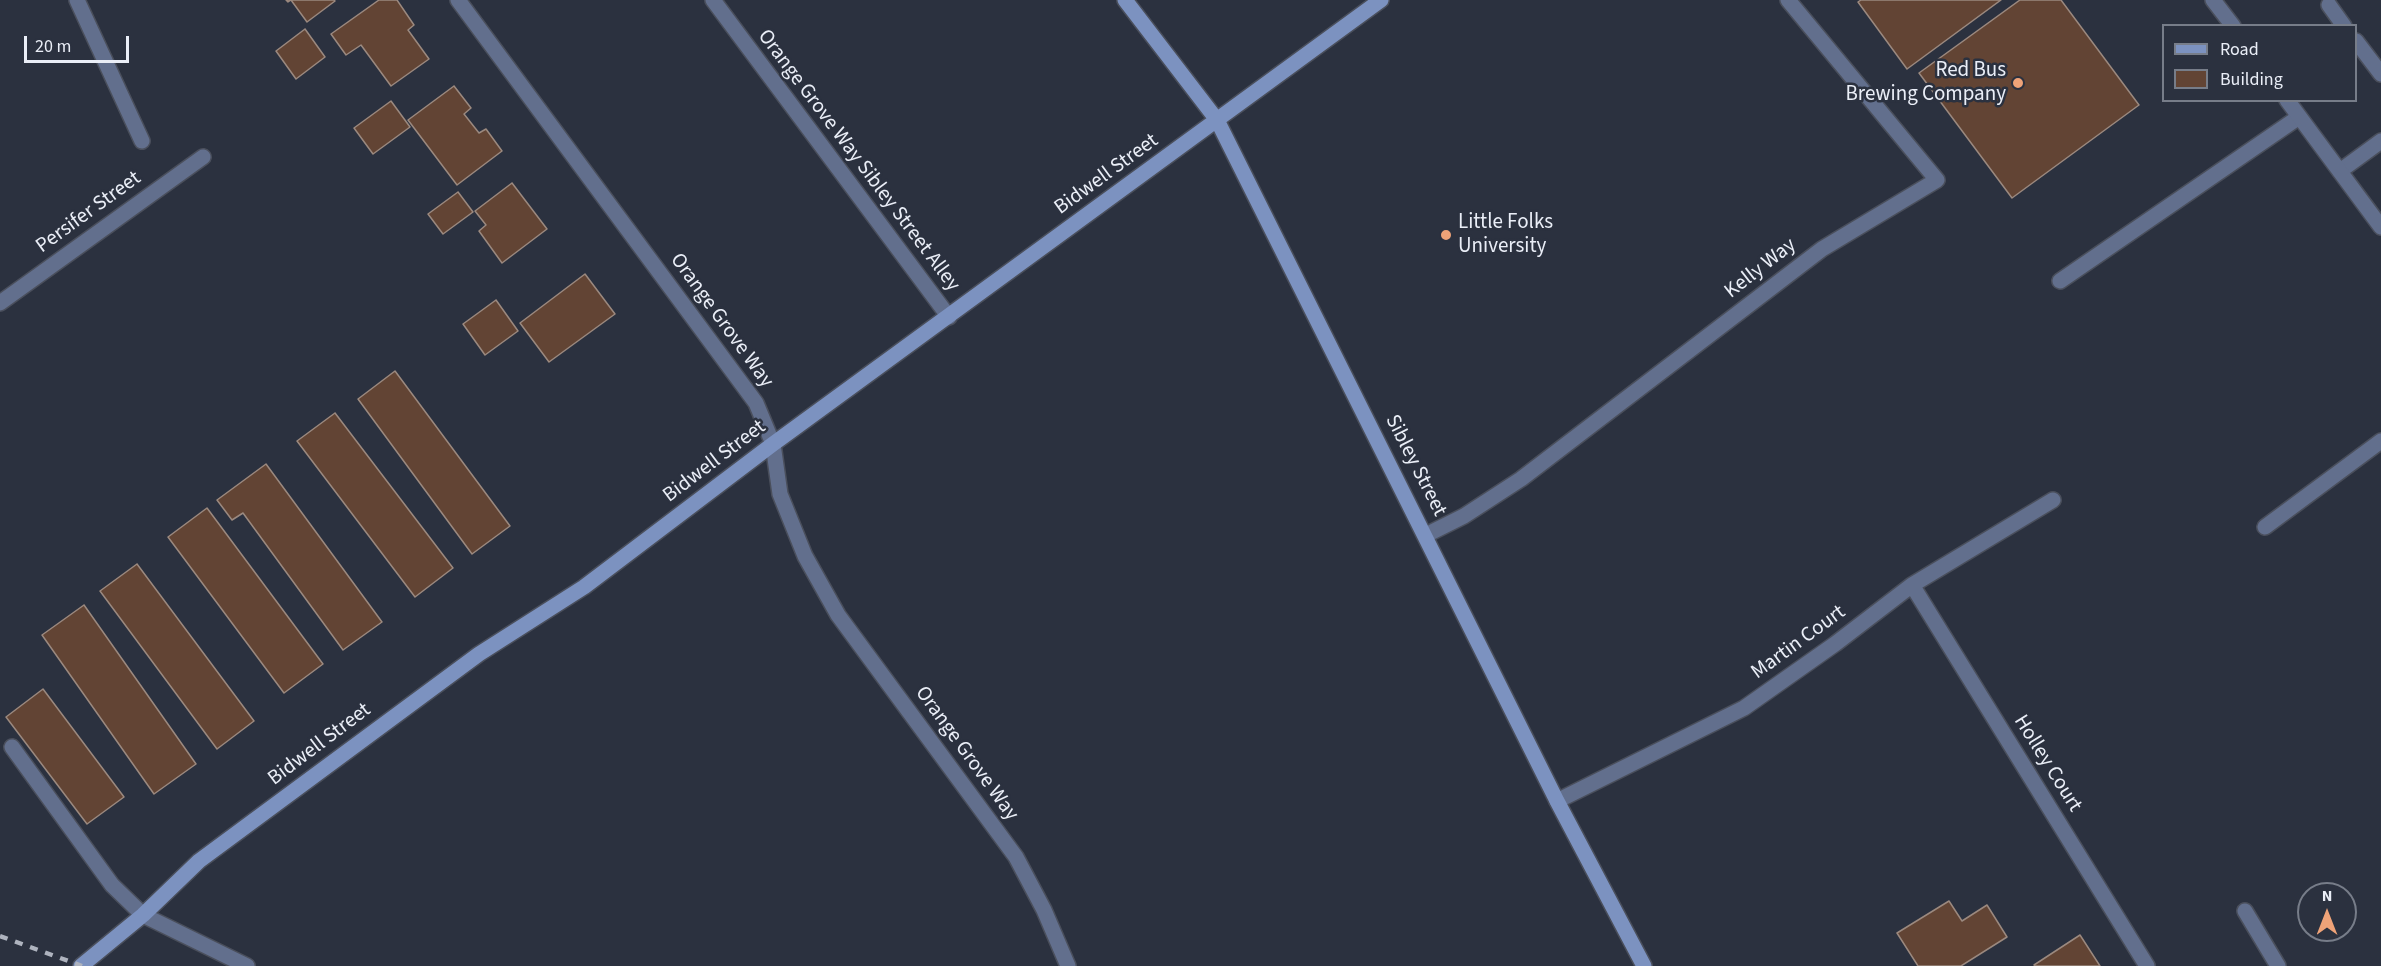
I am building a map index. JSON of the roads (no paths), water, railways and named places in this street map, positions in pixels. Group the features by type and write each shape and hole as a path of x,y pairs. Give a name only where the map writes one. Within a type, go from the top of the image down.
{"street":[{"path":"77,0 142,141"},
{"name":"Orange Grove Way","path":"458,0 756,403 773,444 780,494 805,556 838,615 1016,858 1044,910 1068,966"},
{"name":"Orange Grove Way Sibley Street Alley","path":"713,0 949,317"},
{"name":"Sibley Street","path":"1125,0 1216,120 1426,535 1557,801 1644,966"},
{"name":"Bidwell Street","path":"81,966 143,915 209,854 479,654 584,587 773,444 1381,0"},
{"name":"Kelly Way","path":"1426,535 1464,516 1521,479 1822,249 1937,180 1788,0"},
{"path":"2213,0 2231,24"},
{"path":"2329,5 2343,24"},
{"path":"2357,44 2381,74"},
{"path":"2288,102 2381,227"},
{"path":"2060,281 2299,117"},
{"path":"2340,171 2381,141"},
{"name":"Persifer Street","path":"0,303 203,157"},
{"path":"2265,527 2381,441"},
{"name":"Martin Court","path":"1557,801 1744,708 1835,644 1912,585 2053,500"},
{"name":"Holley Court","path":"1912,585 2147,966"},
{"path":"12,747 112,885 143,915 247,966"},
{"path":"2245,911 2278,966"}],"railway":[{"path":"0,936 82,966"}],"place":[{"name":"Red Bus Brewing Company","path":"2018,83"},
{"name":"Little Folks University","path":"1446,235"}]}
